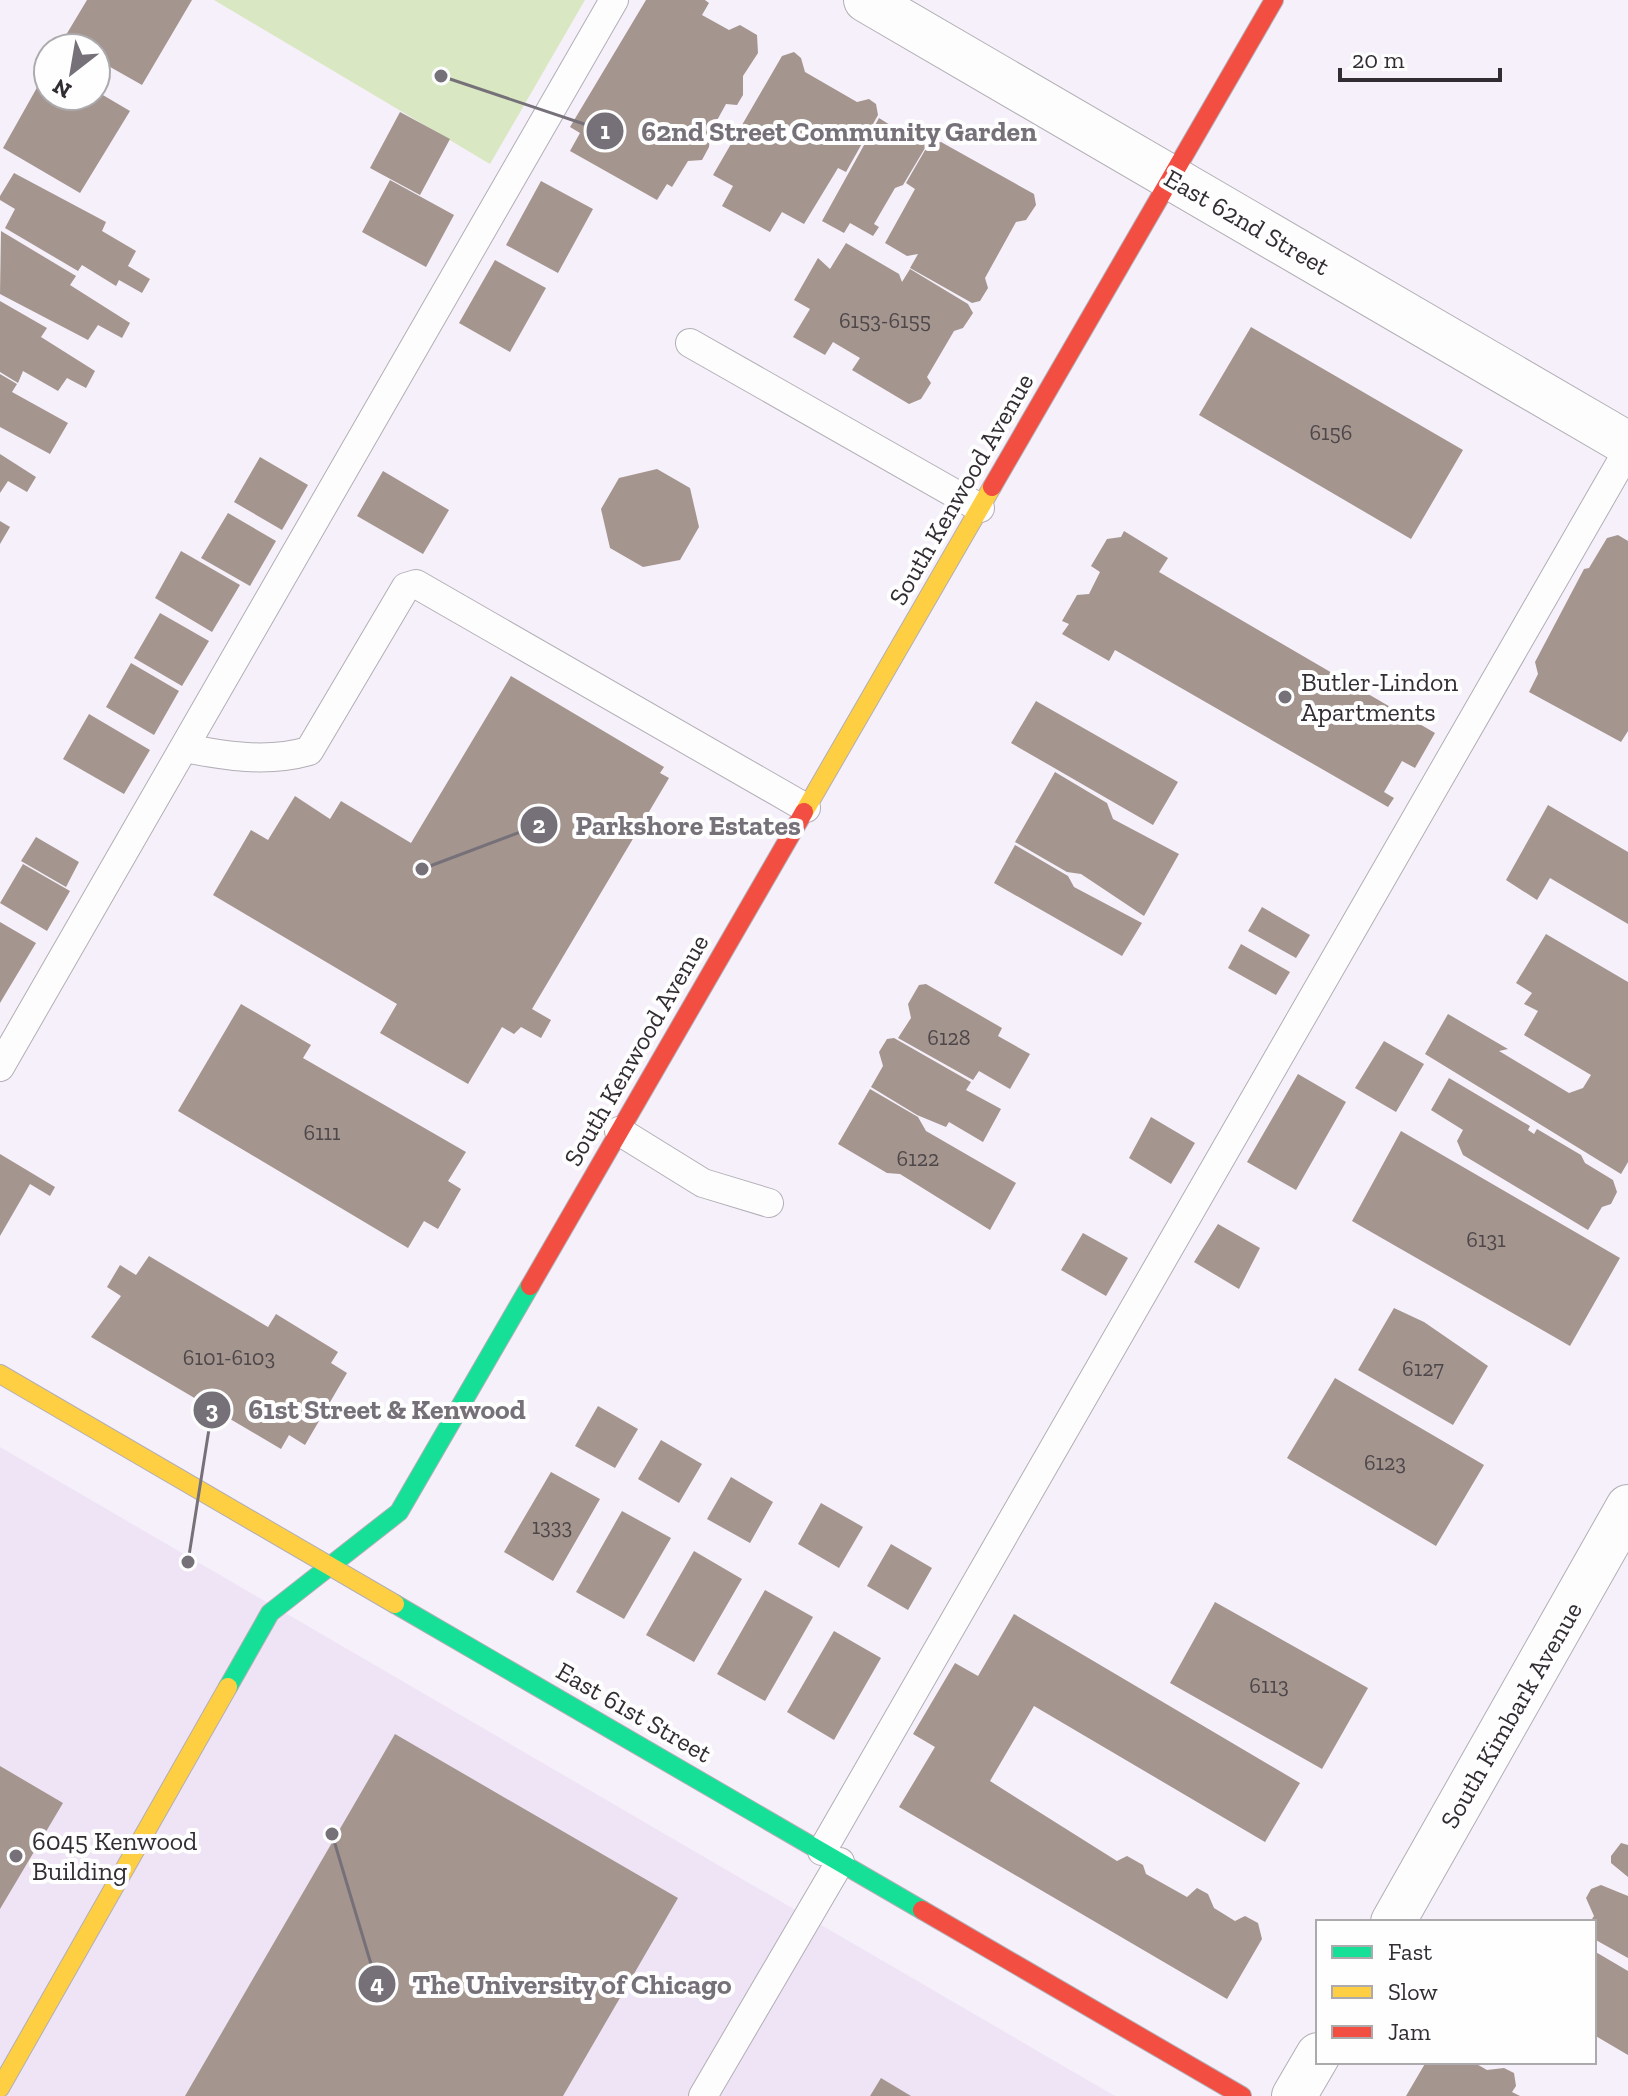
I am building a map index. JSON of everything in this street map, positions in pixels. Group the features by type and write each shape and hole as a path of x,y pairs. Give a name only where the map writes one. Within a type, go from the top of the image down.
{"street":[{"name":"South Kenwood Avenue","path":"0,2088 270,1613 399,1512 1274,0"},
{"name":"East 62nd Street","path":"868,1 1628,444"},
{"name":"East 61st Street","path":"0,1374 1242,2096"},
{"name":"South Kimbark Avenue","path":"1394,1920 1628,1507"},
{"path":"1294,2096 1316,2058"}],"lane":[{"path":"0,1067 614,0"},
{"path":"690,343 980,508"},
{"path":"703,2096 831,1857 1628,450"},
{"path":"184,748 235,757 288,757 309,751 406,587 416,584 806,808"},
{"path":"619,1131 703,1183 769,1203"}],"shaded area":[{"path":"0,1447 1115,2096 0,2096"}],"green space":[{"path":"214,0 585,0 490,164"}],"building":[{"path":"87,0 192,0 142,85 112,68 112,32 68,32"},
{"path":"646,0 705,0 709,3 702,15 729,30 740,25 757,35 758,53 743,76 743,95 737,105 726,104 710,133 709,147 702,160 688,161 672,187 667,184 657,200 570,151 580,133 570,127"},
{"path":"794,52 801,58 805,72 857,102 869,99 876,104 878,115 846,172 838,168 804,224 782,212 770,232 722,206 733,186 713,175 782,56"},
{"path":"32,96 32,112 112,112 112,100 130,111 80,193 3,148"},
{"path":"400,112 450,139 420,195 370,168"},
{"path":"879,118 898,130 912,126 924,133 928,143 903,185 895,188 874,224 879,227 873,236 850,223 844,233 822,221"},
{"path":"941,142 1034,194 1036,205 1026,220 1016,222 985,278 988,288 980,301 972,303 910,268 918,254 907,256 885,243 915,189 906,183 928,145"},
{"path":"14,173 106,222 102,231 136,251 128,266 150,279 142,293 119,280 116,286 82,265 78,271 5,228 15,209 0,200 0,196"},
{"path":"390,180 454,215 426,267 362,232"},
{"path":"541,181 593,209 558,273 506,245"},
{"path":"1,231 76,276 70,285 130,323 122,338 98,325 88,340 0,294"},
{"path":"846,243 899,274 902,282 910,269 968,304 973,313 963,328 954,331 927,377 931,383 921,399 909,404 852,370 860,358 833,342 825,355 793,337 810,309 794,300 818,258 830,269"},
{"path":"495,260 546,288 510,352 459,323"},
{"path":"0,301 47,328 41,337 95,371 86,388 67,378 58,391 23,371 18,383 0,372"},
{"path":"1251,327 1463,450 1411,539 1199,415"},
{"path":"0,374 17,384 12,392 68,423 50,454 0,427"},
{"path":"0,454 36,477 27,492 8,481 0,493"},
{"path":"260,457 308,485 282,530 234,502"},
{"path":"657,469 690,488 699,527 680,560 643,567 610,548 601,509 619,478"},
{"path":"383,471 449,510 423,554 357,516"},
{"path":"228,513 276,541 250,586 201,558"},
{"path":"0,521 10,527 0,544"},
{"name":"Butler-Lindon Apartments","path":"1124,531 1168,558 1159,572 1435,733 1415,768 1402,761 1384,792 1394,798 1388,807 1115,650 1109,661 1062,634 1069,624 1062,621 1077,595 1089,594 1100,572 1091,566 1107,539 1121,537"},
{"path":"1618,535 1628,541 1628,731 1621,742 1529,692 1538,674 1535,662 1584,569 1589,568 1607,538"},
{"path":"181,551 240,585 212,632 155,598"},
{"path":"160,613 209,641 182,686 134,658"},
{"path":"131,663 179,691 154,735 106,707"},
{"path":"511,676 664,767 660,773 669,778 532,1009 551,1020 541,1038 521,1027 514,1034 502,1027 468,1084 380,1033 397,1004 213,895 251,830 268,840 295,796 330,819 341,801 411,843"},
{"path":"1036,701 1178,782 1153,825 1011,743"},
{"path":"89,714 150,750 124,794 63,759"},
{"path":"1055,772 1107,803 1113,819 1179,854 1144,916 1081,874 1067,872 1015,842"},
{"path":"1548,805 1628,852 1628,924 1550,878 1537,900 1506,880"},
{"path":"36,837 79,862 66,887 21,861"},
{"path":"1015,845 1068,876 1074,887 1142,923 1122,956 994,883"},
{"path":"23,864 70,891 47,931 0,903"},
{"path":"1262,907 1310,935 1296,958 1248,931"},
{"path":"0,922 36,943 0,1003"},
{"path":"1546,934 1628,982 1628,1162 1621,1174 1425,1054 1448,1014 1508,1049 1499,1051 1569,1093 1583,1088 1591,1075 1524,1035 1538,1011 1524,1004 1532,993 1516,983"},
{"path":"1241,944 1290,972 1276,995 1228,968"},
{"path":"926,984 1002,1028 998,1036 1030,1054 1010,1089 979,1071 973,1080 898,1038 911,1018 908,1004 919,985"},
{"path":"241,1004 311,1045 303,1058 466,1152 448,1181 461,1189 438,1229 424,1221 408,1248 178,1111"},
{"path":"894,1038 971,1082 966,1090 1001,1109 983,1142 949,1122 946,1127 917,1115 871,1087 883,1066 879,1052 887,1039"},
{"path":"1384,1041 1424,1064 1396,1112 1355,1088"},
{"path":"1298,1074 1346,1102 1296,1190 1247,1162"},
{"path":"1449,1078 1530,1126 1528,1130 1534,1134 1537,1129 1581,1155 1585,1163 1613,1180 1617,1192 1611,1204 1602,1207 1588,1230 1463,1155 1457,1141 1463,1130 1431,1110"},
{"path":"870,1089 918,1117 926,1131 1016,1183 990,1230 900,1174 887,1173 838,1144"},
{"path":"1151,1117 1195,1143 1171,1184 1129,1158"},
{"path":"1401,1131 1620,1258 1570,1346 1352,1221"},
{"path":"0,1154 55,1187 50,1196 30,1184 0,1236"},
{"path":"1218,1224 1260,1248 1239,1289 1194,1262"},
{"path":"1083,1233 1128,1258 1106,1296 1061,1270"},
{"path":"149,1256 268,1327 276,1314 338,1352 331,1363 347,1373 305,1445 289,1435 281,1449 91,1337 121,1296 107,1287 120,1265 136,1275"},
{"path":"1394,1308 1424,1322 1488,1366 1453,1425 1358,1370"},
{"path":"1335,1378 1484,1465 1436,1546 1287,1458"},
{"path":"598,1406 638,1429 615,1468 575,1446"},
{"path":"661,1440 702,1464 679,1503 638,1479"},
{"path":"551,1472 600,1499 553,1581 504,1552"},
{"path":"731,1477 773,1502 750,1543 707,1519"},
{"path":"821,1503 863,1527 839,1568 798,1544"},
{"path":"622,1511 671,1538 624,1619 576,1592"},
{"path":"891,1544 932,1568 908,1610 867,1586"},
{"path":"694,1551 742,1579 694,1662 646,1635"},
{"path":"765,1590 813,1617 765,1701 717,1674"},
{"path":"1215,1602 1368,1688 1322,1769 1170,1683"},
{"path":"1014,1614 1300,1783 1265,1842 1034,1706 990,1781 1117,1861 1127,1856 1143,1865 1146,1874 1187,1897 1197,1888 1208,1894 1214,1908 1235,1921 1245,1916 1258,1923 1262,1939 1227,1999 899,1807 935,1747 913,1734 955,1663 978,1676"},
{"path":"834,1631 881,1658 834,1740 787,1712"},
{"path":"395,1734 678,1898 563,2096 185,2096"},
{"name":"6045 Kenwood Building","path":"0,1766 63,1803 0,1909"},
{"path":"1621,1843 1628,1845 1628,1877 1611,1863 1611,1856"},
{"path":"1601,1885 1628,1896 1628,1958 1596,1940 1596,1920 1591,1920 1594,1916 1586,1898 1591,1889"},
{"path":"1596,1952 1628,1971 1628,2055 1596,2036"},
{"path":"1425,2064 1476,2064 1487,2070 1504,2068 1514,2073 1516,2086 1512,2092 1520,2096 1406,2096"},
{"path":"881,2078 911,2096 870,2096"}],"traffic: fast":[{"path":"228,1687 270,1613 399,1512 530,1286"},
{"path":"395,1604 922,1910"}],"traffic: slow":[{"path":"804,812 992,487"},
{"path":"0,1374 395,1604"},
{"path":"0,2088 228,1687"}],"traffic: jam":[{"path":"992,487 1274,0"},
{"path":"530,1286 804,812"},
{"path":"922,1910 1242,2096"}],"place":[{"name":"62nd Street Community Garden","path":"441,76"},
{"name":"Butler-Lindon Apartments","path":"1285,697"},
{"name":"Parkshore Estates","path":"422,869"},
{"name":"61st Street & Kenwood","path":"188,1562"},
{"name":"The University of Chicago","path":"332,1834"},
{"name":"6045 Kenwood Building","path":"16,1856"}]}
